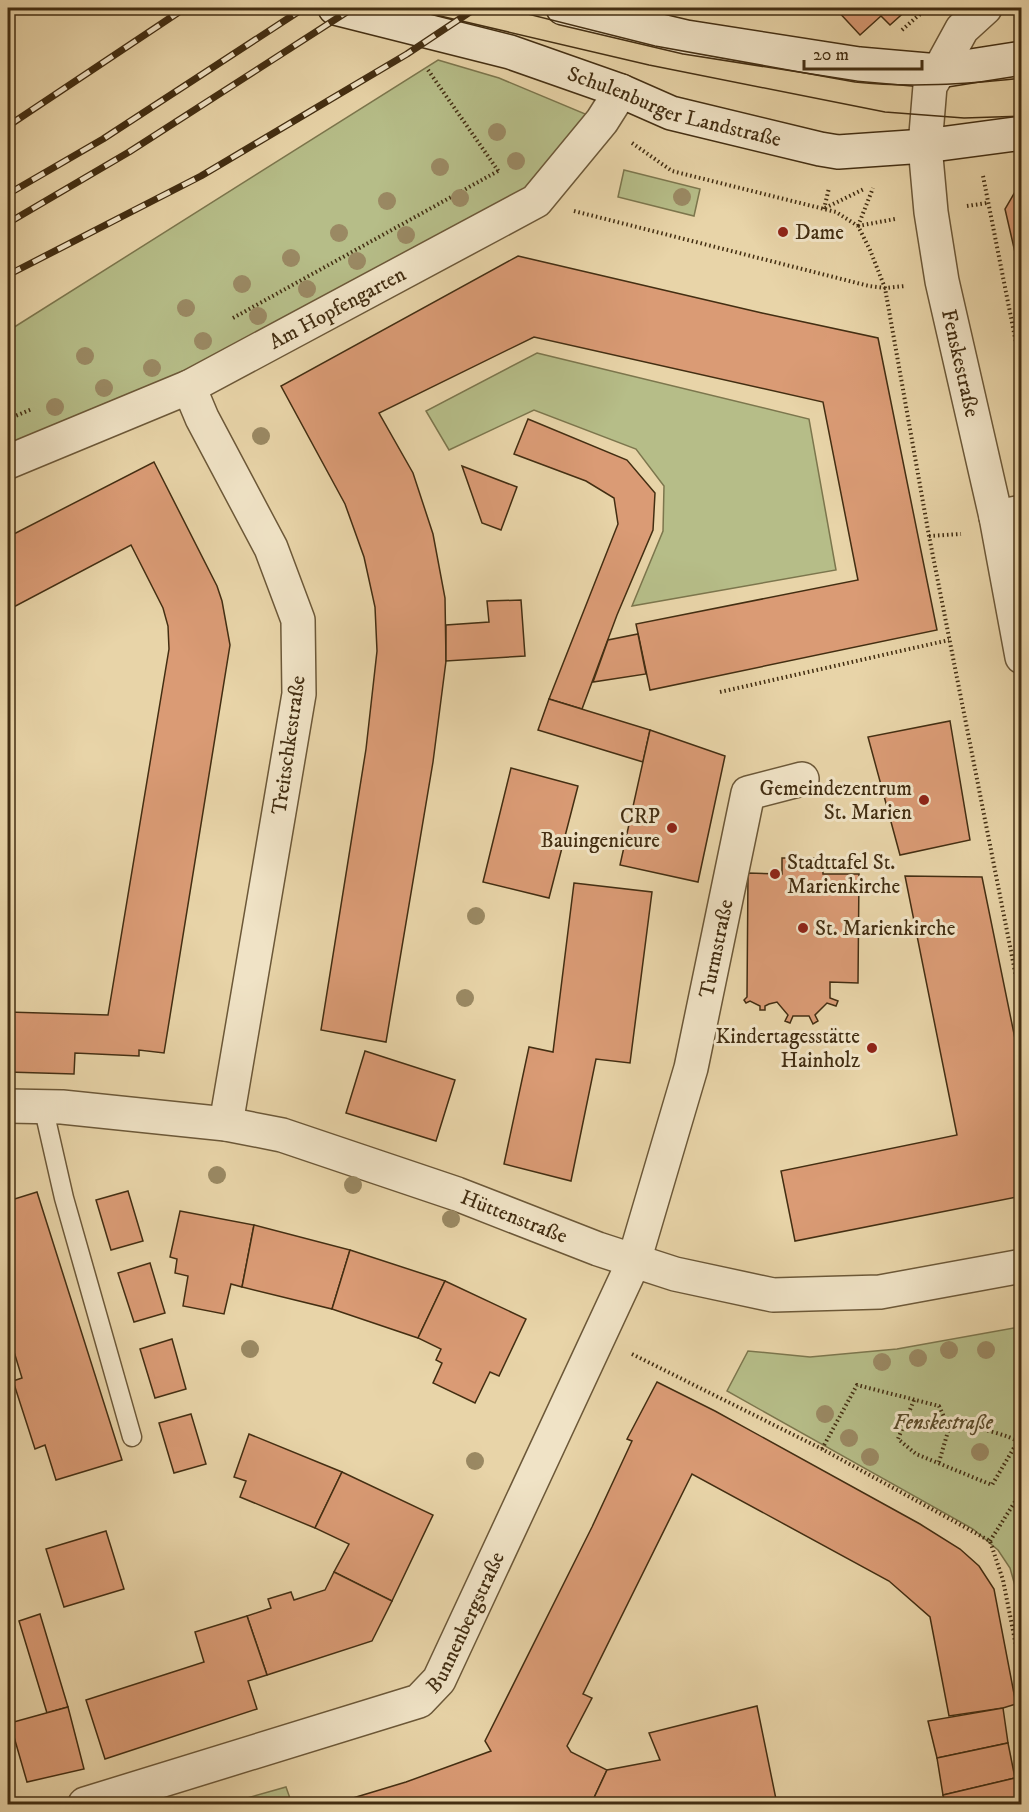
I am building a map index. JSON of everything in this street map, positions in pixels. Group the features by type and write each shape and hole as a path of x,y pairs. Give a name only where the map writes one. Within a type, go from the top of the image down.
{"street":[{"name":"Schulenburger Landstraße","path":"335,8 510,52 621,91 671,113 838,152 925,146 1022,133"},
{"path":"563,8 686,37 859,63 939,71 1022,58"},
{"name":"Fenskestraße","path":"985,8 962,29 930,86 925,146 926,175 942,281 1009,514 1022,657"},
{"name":"Am Hopfengarten","path":"8,462 189,387 530,204 602,121 621,91"},
{"name":"Treitschkestraße","path":"189,387 202,418 271,548 298,620 299,694 226,1124"},
{"name":"Turmstraße","path":"634,1261 692,1068 748,793 802,779"},
{"name":"Hüttenstraße","path":"8,1106 62,1107 226,1124 282,1135 457,1194 598,1250 675,1274 773,1295 880,1292 1022,1266"},
{"name":"Bunnenbergstraße","path":"91,1804 419,1701 439,1680 634,1261"}],"lane":[{"path":"43,1106 64,1198 132,1437"}],"path":[{"path":"901,31 927,8"},
{"path":"423,64 498,171 530,204 869,286"},
{"path":"231,319 498,171"},
{"path":"984,177 987,202 1022,373"},
{"path":"885,288 913,453 1022,1007"},
{"path":"8,418 40,405"},
{"path":"720,692 949,640"},
{"path":"599,1337 822,1449 990,1541 1004,1580 1020,1649 1022,1676"},
{"path":"822,1449 857,1385 939,1406 949,1428 939,1462"},
{"path":"914,1400 898,1439 916,1454 992,1485 1020,1443 1011,1437 960,1423 949,1428"},
{"path":"990,1541 1018,1497 1022,1495"}],"green space":[{"path":"438,60 499,78 602,121 536,201 8,462 8,331"},
{"path":"624,170 700,189 694,216 618,197"},
{"path":"537,353 809,419 836,570 632,606 663,531 664,486 636,449 534,410 449,450 426,411"},
{"name":"Fenskestraße","path":"1022,1328 1021,1607 1010,1568 998,1550 973,1529 727,1391 748,1351 810,1357 897,1349"},
{"path":"286,1787 292,1804 226,1804"}],"building":[{"path":"835,8 909,8 890,25 881,16 860,35"},
{"path":"1022,180 1022,273 1020,274 1005,209"},
{"path":"518,256 878,338 937,630 650,690 636,624 858,580 823,402 534,337 379,413 413,473 433,534 445,598 446,661 433,762 386,1042 321,1030 366,749 377,651 375,607 364,557 345,504 281,386"},
{"path":"528,419 627,460 655,493 653,530 617,615 582,709 549,699 618,524 614,498 586,481 514,454"},
{"path":"154,462 217,586 230,645 164,1053 139,1050 139,1056 75,1053 74,1074 8,1072 8,1012 108,1015 169,649 168,626 163,608 131,545 8,610 8,537"},
{"path":"462,466 517,487 501,530 482,523"},
{"path":"521,600 525,656 446,661 446,625 489,622 487,601"},
{"path":"638,634 646,674 593,682 608,640"},
{"path":"549,699 650,730 643,762 538,730"},
{"name":"Gemeindezentrum St. Marien","path":"950,721 970,840 900,855 868,737"},
{"path":"650,730 725,756 698,882 620,865"},
{"path":"511,768 578,786 549,898 483,882"},
{"name":"St. Marienkirche","path":"782,858 823,858 823,874 859,874 858,983 830,982 830,998 838,1001 836,1006 827,1003 815,1015 818,1021 813,1024 809,1016 793,1016 790,1023 785,1021 788,1015 777,1002 765,1006 765,1010 760,1010 760,1006 750,1001 746,1003 744,1000 747,997 748,873 782,874"},
{"path":"905,876 982,877 1022,1073 1022,1196 795,1241 781,1171 957,1135"},
{"path":"574,883 652,892 630,1063 596,1059 571,1181 504,1164 529,1047 553,1052"},
{"path":"365,1051 455,1080 436,1141 346,1113"},
{"path":"128,1191 143,1241 111,1250 96,1200"},
{"path":"37,1192 122,1460 56,1480 45,1445 35,1449 13,1381 22,1378 8,1332 8,1201"},
{"path":"180,1211 254,1225 242,1287 231,1284 224,1314 183,1306 188,1276 175,1273 177,1259 170,1257"},
{"path":"254,1225 350,1250 332,1309 242,1287"},
{"path":"350,1250 445,1281 418,1338 332,1309"},
{"path":"150,1263 165,1313 134,1322 118,1273"},
{"path":"445,1281 526,1319 499,1376 490,1372 475,1403 433,1383 442,1363 436,1360 441,1349 418,1338"},
{"path":"172,1339 186,1389 155,1398 140,1349"},
{"path":"657,1382 715,1411 920,1524 960,1549 979,1566 994,1589 1016,1704 949,1716 930,1617 889,1581 692,1474 583,1694 592,1698 567,1746 571,1752 607,1770 591,1804 333,1804 406,1782 491,1751 485,1741 592,1527 632,1441 627,1439"},
{"path":"191,1414 206,1464 174,1473 159,1423"},
{"path":"249,1434 342,1472 315,1528 240,1497 246,1481 234,1477"},
{"path":"342,1472 433,1515 392,1601 334,1572 349,1544 315,1528"},
{"path":"106,1531 124,1589 64,1607 46,1549"},
{"path":"334,1572 392,1601 372,1641 267,1675 247,1616 271,1608 268,1599 291,1592 294,1600 325,1590"},
{"path":"40,1614 68,1707 47,1713 19,1621"},
{"path":"247,1616 267,1675 248,1681 257,1709 105,1759 86,1700 204,1662 195,1632"},
{"path":"8,1636 12,1654 8,1655"},
{"path":"757,1706 777,1804 594,1804 593,1800 607,1770 660,1760 649,1733"},
{"path":"68,1707 84,1769 27,1782 10,1723"},
{"path":"1003,1708 1008,1743 937,1758 928,1721"},
{"path":"1008,1743 1015,1778 943,1795 937,1758"},
{"path":"1015,1778 1020,1804 945,1804 943,1795"}],"tram line":[{"path":"406,8 649,65 885,112 964,118 1022,116"},
{"path":"504,8 655,46 855,82 897,85 1022,78"}],"railway":[{"path":"8,126 185,8"},
{"path":"8,194 103,139 304,8"},
{"path":"8,223 129,152 353,8"},
{"path":"8,275 201,176 407,54 476,8"}],"place":[{"name":"Dame","path":"783,232"},
{"name":"Gemeindezentrum St. Marien","path":"924,800"},
{"name":"CRP Bauingenieure","path":"672,828"},
{"name":"Stadttafel St. Marienkirche","path":"775,874"},
{"name":"St. Marienkirche","path":"803,928"},
{"name":"Kindertagesstätte Hainholz","path":"872,1048"}]}
